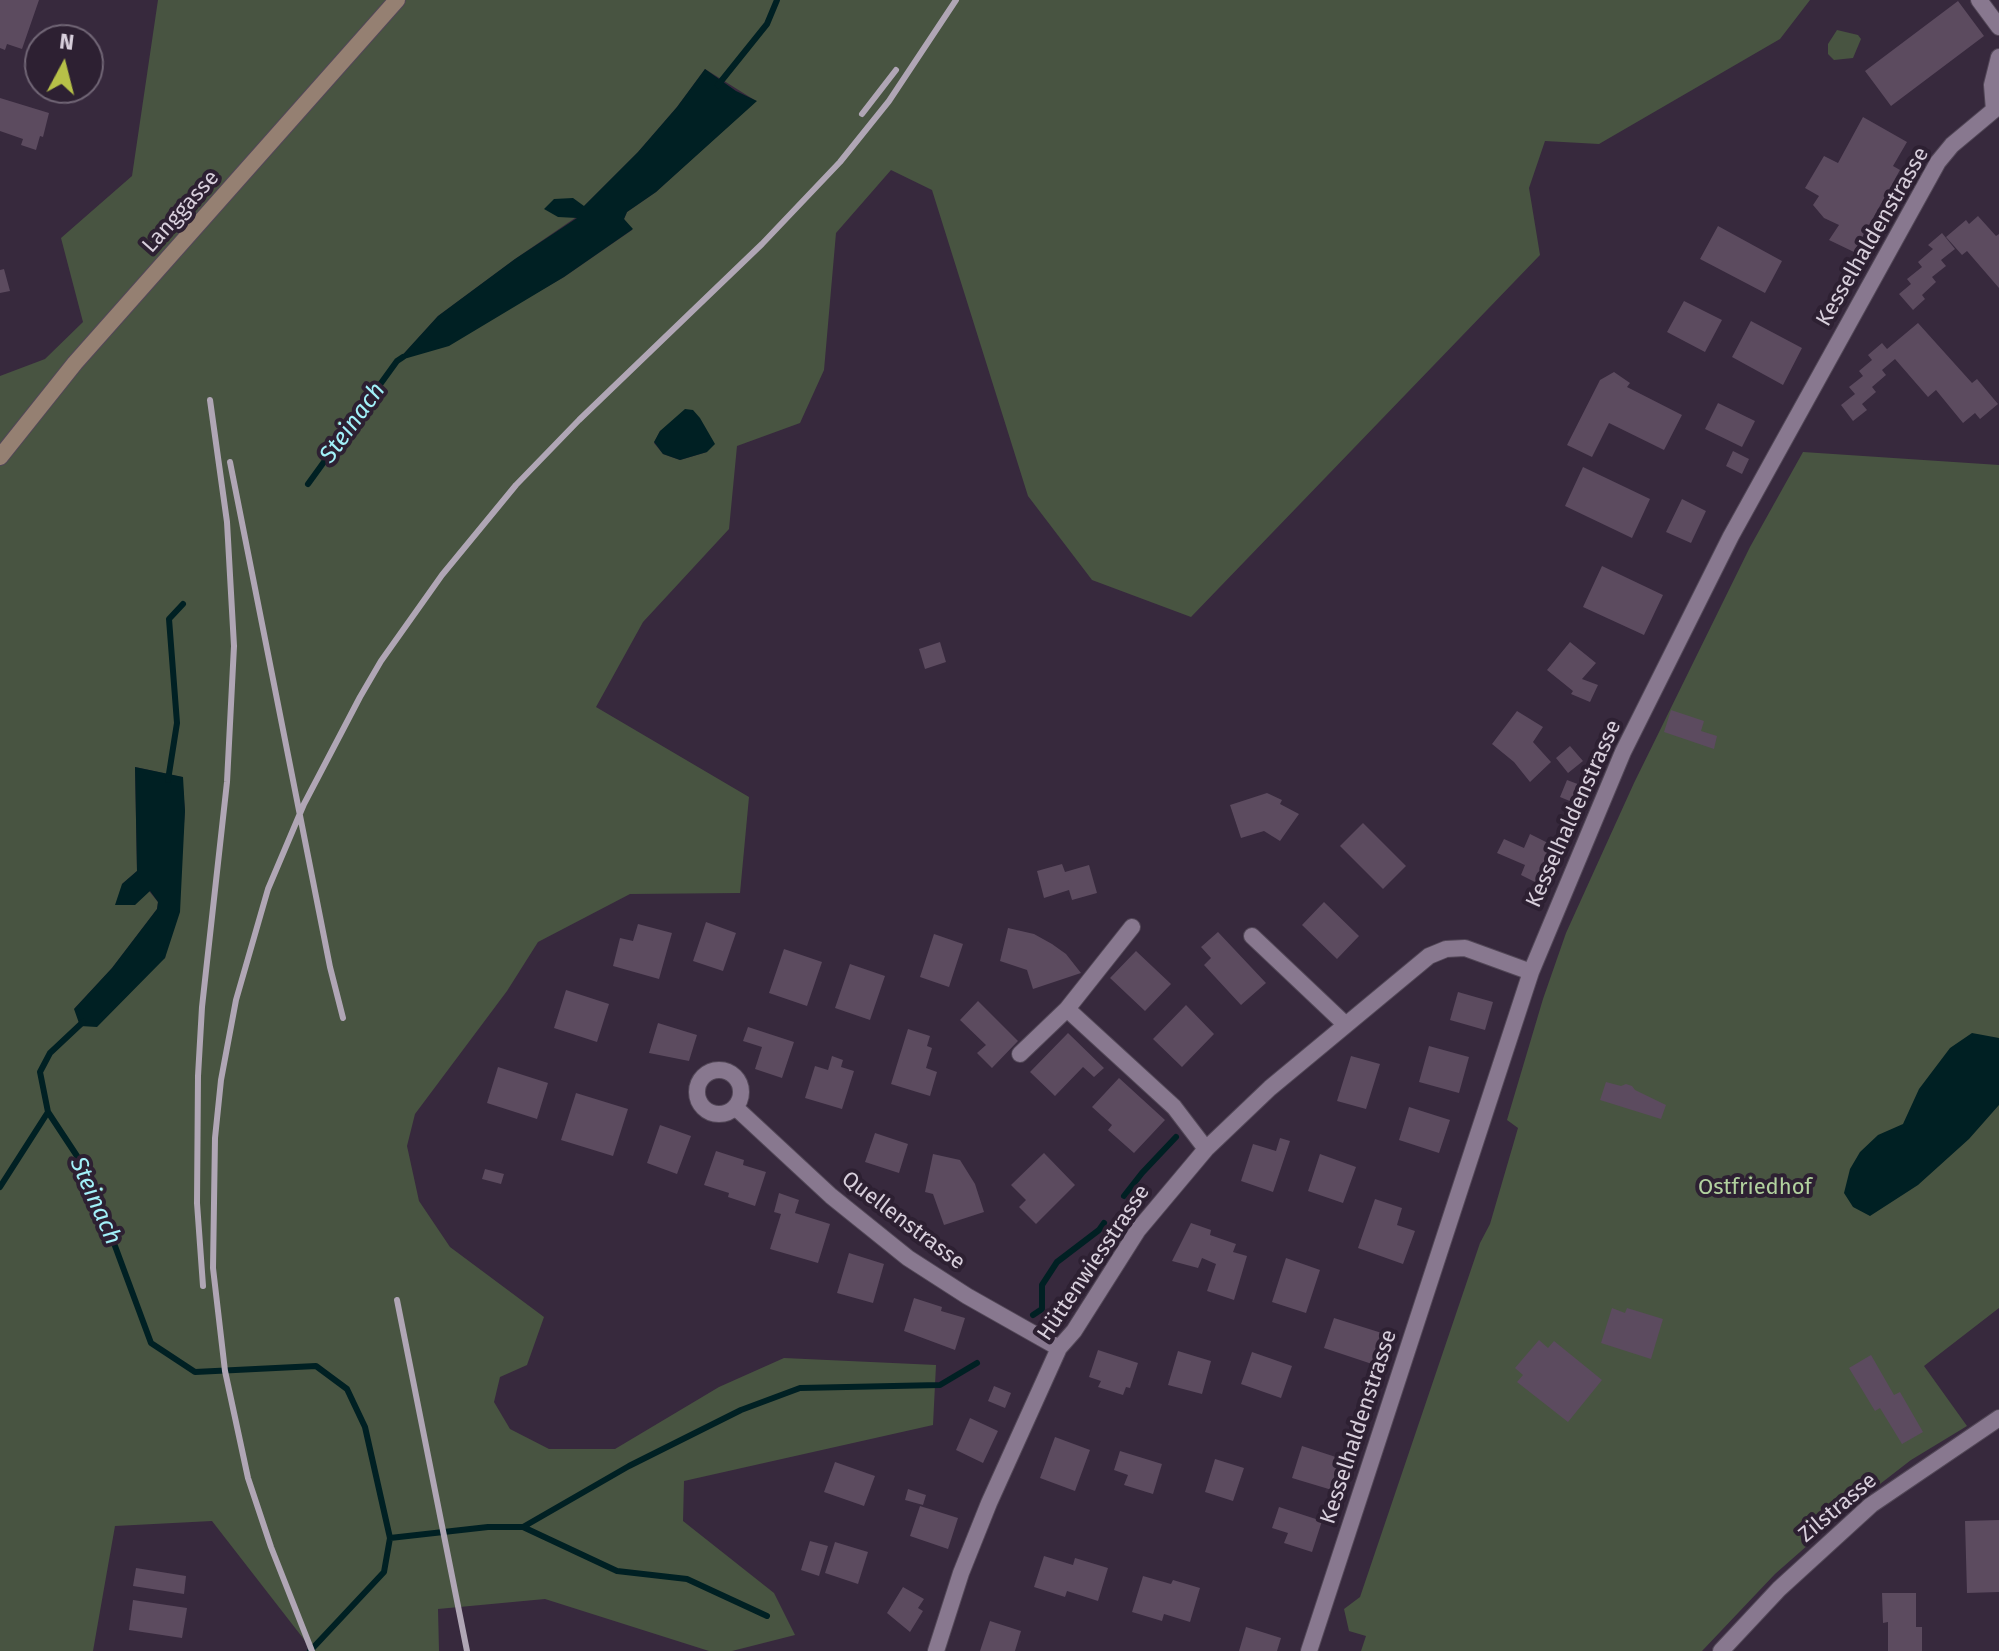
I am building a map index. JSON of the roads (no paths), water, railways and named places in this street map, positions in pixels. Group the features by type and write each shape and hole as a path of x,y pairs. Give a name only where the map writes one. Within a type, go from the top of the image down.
{"main road":[{"name":"Langgasse","path":"0,457 75,363 397,0"}],"street":[{"path":"1979,0 1999,27"},
{"name":"Kesselhaldenstrasse","path":"1309,1651 1531,972 1623,752 1731,536 1938,162 1952,145 1996,110 1992,85 1999,57"},
{"path":"1020,1054 1067,1009 1132,927"},
{"path":"1252,936 1346,1025"},
{"name":"Hüttenwiesstrasse","path":"936,1651 983,1517 1059,1348 1074,1331 1138,1230 1206,1149 1270,1088 1429,956 1446,949 1465,948 1531,972"},
{"path":"1067,1009 1174,1107 1206,1149"},
{"name":"Quellenstrasse","path":"735,1107 831,1196 908,1258 967,1296 1059,1348"},
{"name":"Zilstrasse","path":"1721,1651 1779,1589 1871,1505 1999,1418"}],"waterway":[{"name":"Steinach","path":"718,85 767,24 777,0"},
{"name":"Steinach","path":"308,484 397,361 403,357"},
{"name":"Steinach","path":"168,780 177,723 169,619 183,604"},
{"name":"Steinach","path":"83,1022 50,1053 40,1072 48,1112 77,1156 105,1219 151,1343 195,1372 316,1366 347,1389 365,1427 390,1538 384,1572 310,1651"},
{"path":"0,1187 48,1112"},
{"path":"1124,1196 1176,1137"},
{"path":"1033,1315 1042,1309 1042,1285 1057,1262 1104,1223"},
{"path":"390,1538 488,1527 523,1527 629,1466 741,1410 800,1388 940,1385 977,1363"},
{"path":"523,1527 617,1571 687,1579 767,1616"}],"railway":[{"path":"312,1651 248,1478 225,1371 213,1268 215,1138 221,1080 236,1000 268,889 304,804 360,697 381,661 442,575 516,485 762,244 840,162 889,101 956,0"},
{"path":"862,114 896,70"},
{"path":"203,1286 197,1203 198,1076 202,1007 227,782 234,646 227,522 210,400"},
{"path":"230,462 330,967 343,1018"},
{"path":"397,1300 467,1651"}],"park label":[{"name":"Ostfriedhof","path":"1755,1188"}]}
